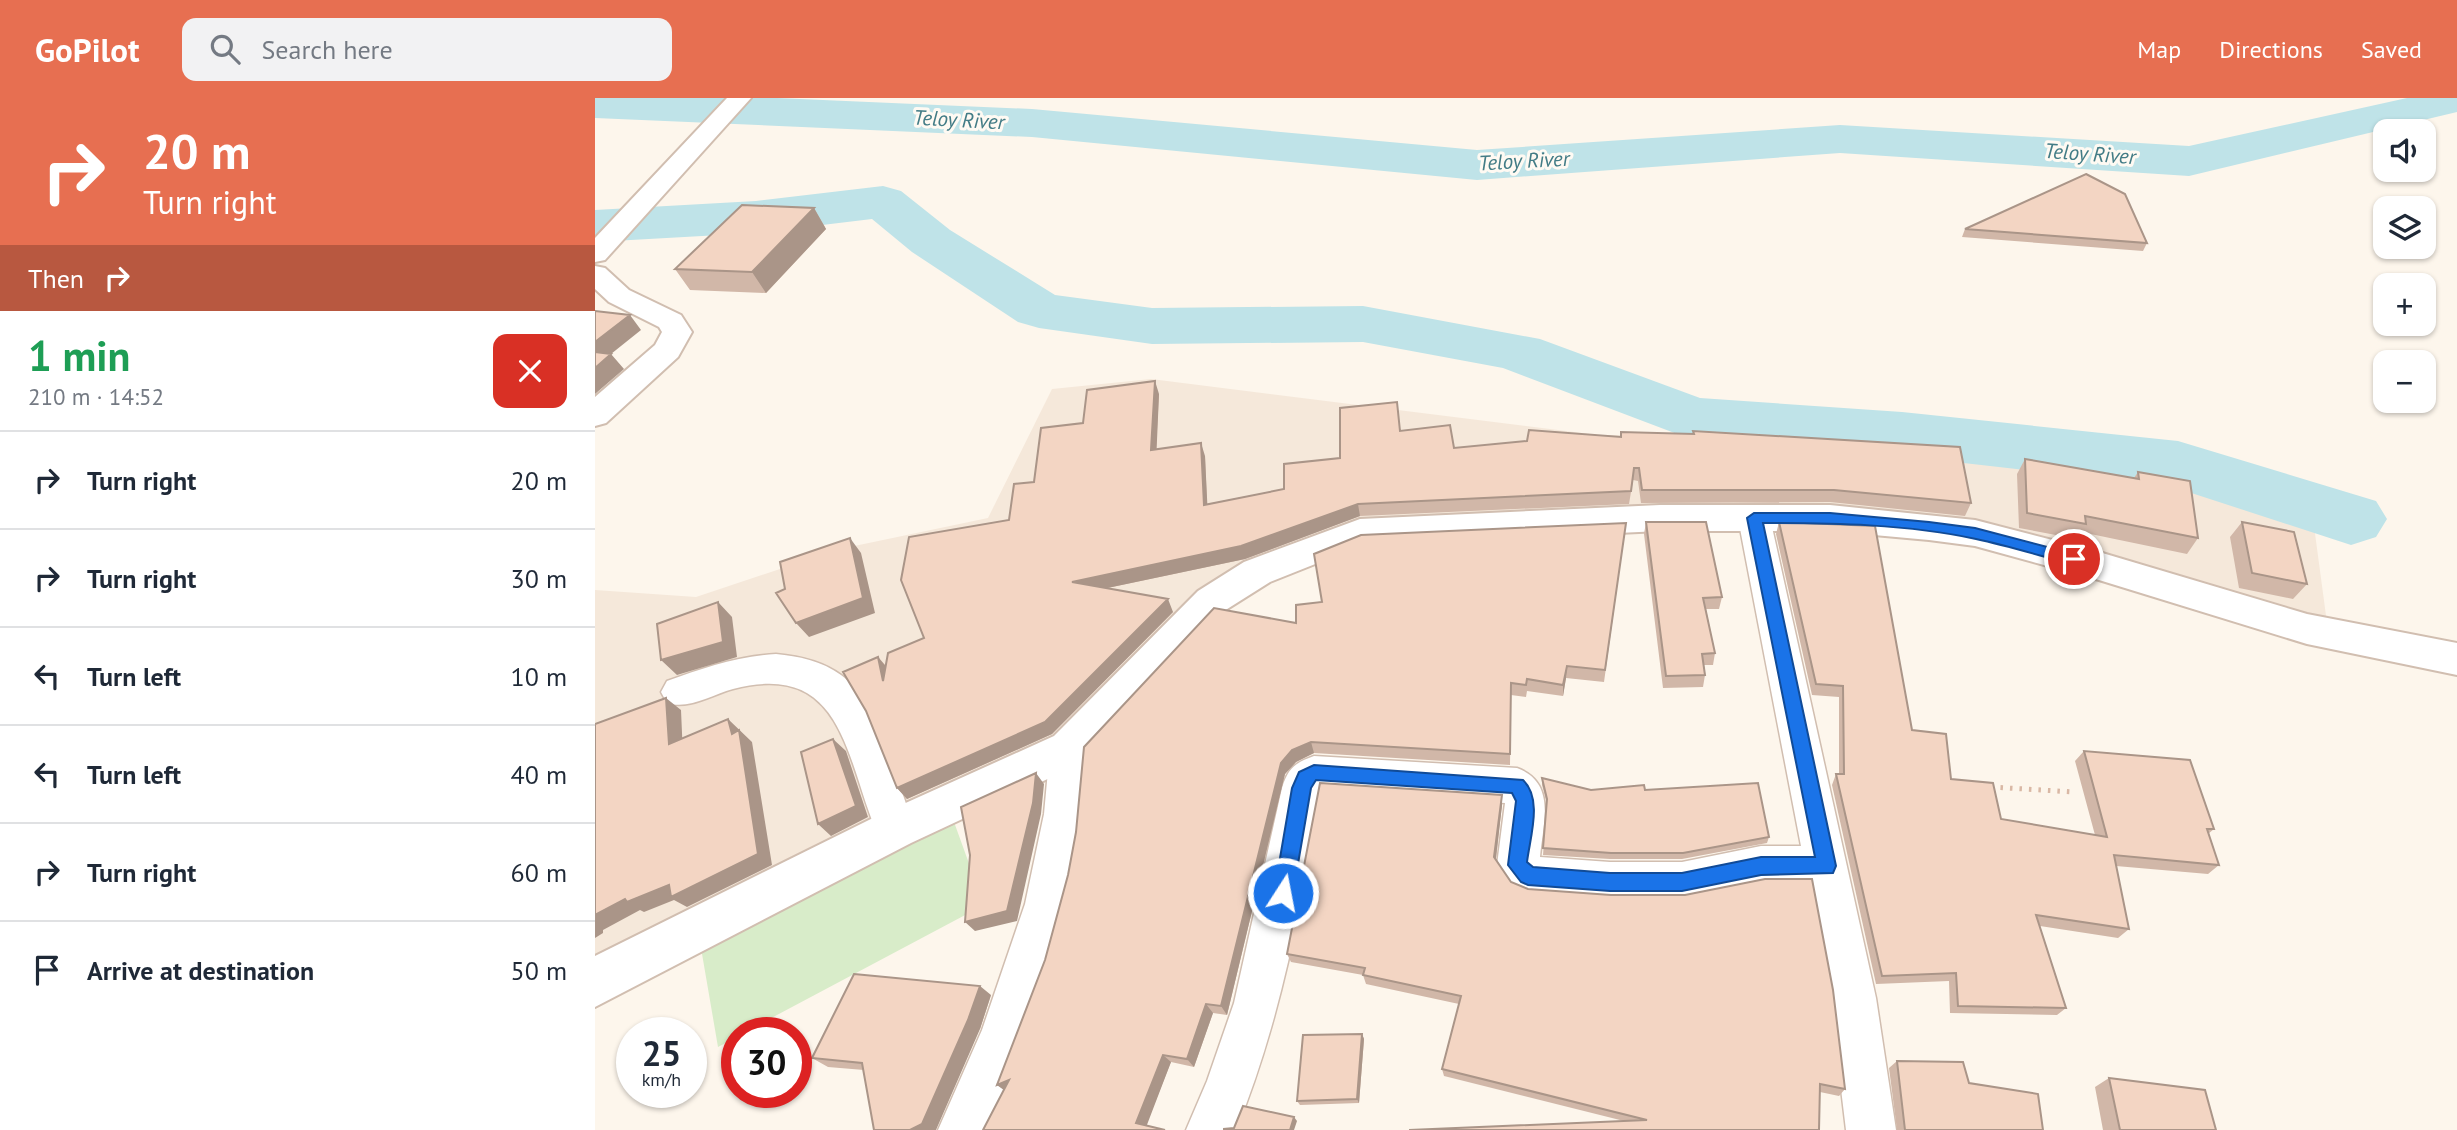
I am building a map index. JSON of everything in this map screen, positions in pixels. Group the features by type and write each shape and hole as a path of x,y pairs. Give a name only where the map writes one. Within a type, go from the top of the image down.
{"street":[{"path":"599,249 740,98"},
{"path":"595,274 619,296 671,321 677,332 667,350 595,415"},
{"path":"595,982 895,829 1069,749 1211,601 1257,572 1360,532 1660,518 1830,518 1975,533 2099,566 2307,629 2457,659"},
{"path":"1754,518 1853,998 1871,1130"},
{"path":"680,692 727,674 757,669 811,675 832,688 853,723 895,829"},
{"path":"963,1130 975,1107 1009,1020 1058,866 1069,802 1069,749"},
{"path":"1211,1130 1232,1085 1265,981 1301,788 1305,778 1314,772 1517,786 1523,792 1525,801 1518,865 1528,876 1610,882 1682,882 1761,866 1827,866"}],"path":[{"path":"1981,787 2074,792"}],"shaded area":[{"path":"1151,379 1598,435 1720,436 2113,466 2314,526 2327,623 1976,526 1355,525 1215,582 1133,676 1035,750 653,927 595,957 595,590 696,597 840,549 988,518 1052,389"}],"green space":[{"path":"954,822 984,905 773,1017 721,1017 721,1045 718,1047 701,948"}],"building":[{"path":"2086,174 2125,194 2147,243 1965,229"},
{"path":"742,205 814,208 752,272 675,269"},
{"path":"595,311 630,315 595,342"},
{"path":"595,352 611,354 595,368"},
{"path":"1155,381 1151,450 1201,443 1204,505 1284,489 1284,464 1340,458 1340,408 1397,402 1400,431 1450,425 1454,448 1527,441 1529,430 1621,437 1621,432 1694,434 1693,431 1960,447 1971,503 1834,490 1642,490 1639,468 1634,468 1631,491 1358,504 1241,546 1072,582 1168,599 1045,722 897,788 866,711 843,672 878,657 883,681 888,653 924,638 901,580 909,537 1009,520 1014,484 1034,482 1041,428 1083,423 1087,390"},
{"path":"2025,459 2139,479 2138,472 2190,481 2198,538 2085,516 2086,524 2027,513"},
{"path":"1646,522 1706,522 1722,597 1703,598 1715,653 1702,654 1705,675 1666,676"},
{"path":"1779,522 1875,526 1912,730 1946,734 1951,779 1993,783 2001,819 2107,837 2084,751 2190,760 2214,829 2207,829 2219,865 2114,855 2129,929 2036,915 2066,1008 1958,1006 1956,973 1882,976 1836,774 1844,774 1843,686 1816,684"},
{"path":"2242,522 2294,532 2307,584 2252,573"},
{"path":"1626,523 1605,670 1567,666 1563,685 1527,679 1526,685 1511,683 1510,754 1311,742 1292,750 1281,763 1221,1006 1206,1004 1187,1059 1163,1055 1136,1123 1165,1130 983,1130 1009,1080 997,1085 1045,960 1068,875 1076,832 1084,747 1214,608 1296,623 1296,605 1322,602 1314,554 1361,535"},
{"path":"850,538 863,598 796,623 776,593 785,589 780,562"},
{"path":"718,602 723,642 661,660 657,624"},
{"path":"666,698 669,744 728,719 732,734 739,730 758,854 671,897 669,885 627,902 625,899 595,915 595,724"},
{"path":"833,739 856,806 818,824 801,752"},
{"path":"1036,773 1033,803 1007,911 965,922 970,855 961,807"},
{"path":"1542,778 1591,790 1644,785 1645,790 1758,783 1769,837 1683,853 1611,853 1543,848 1547,799"},
{"path":"1320,783 1502,795 1494,857 1511,882 1528,889 1611,895 1685,895 1765,879 1812,879 1833,990 1845,1089 1820,1084 1819,1130 1409,1130 1647,1120 1442,1069 1461,996 1363,975 1365,968 1287,954"},
{"path":"854,974 980,986 968,1020 922,1124 910,1130 874,1130 862,1063 812,1058"},
{"path":"1362,1034 1357,1099 1297,1101 1303,1035"},
{"path":"1897,1061 1963,1062 1969,1083 2038,1094 2043,1130 1905,1130"},
{"path":"2109,1078 2205,1090 2216,1130 2120,1130"},
{"path":"1243,1106 1294,1117 1290,1130 1224,1130 1234,1128"}],"waterway":[{"name":"Teloy River","path":"595,104 1032,123 1477,165 1840,139 2189,161 2438,105 2446,98"},
{"path":"595,226 756,217 883,202 931,241 1039,310 1152,326 1363,324 1518,352 1693,419 1902,434 2178,464 2351,519"}],"route":[{"path":"1283,893 1301,788 1305,778 1314,772 1505,783 1517,786 1523,792 1525,801 1518,865 1520,871 1528,876 1610,882 1682,882 1761,866 1827,866 1754,518 1830,518 1929,527 1975,533 2074,559"}]}
